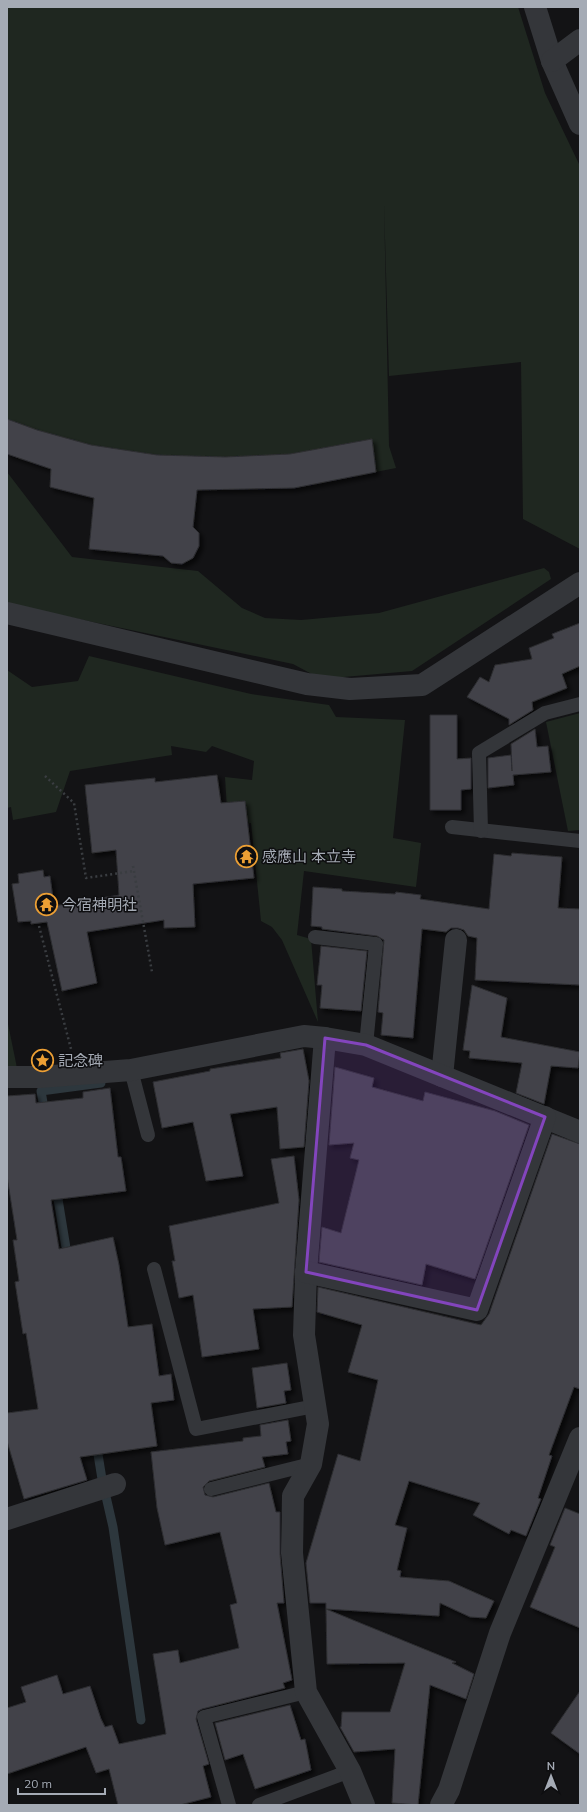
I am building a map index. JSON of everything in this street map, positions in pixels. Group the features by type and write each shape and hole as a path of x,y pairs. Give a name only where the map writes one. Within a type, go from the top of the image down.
{"street":[{"path":"535,7 552,61 580,124"},
{"path":"552,61 580,40"},
{"path":"7,613 307,684 350,689 422,685 580,583"},
{"path":"442,1076 456,940"},
{"path":"7,1077 40,1077 131,1070 304,1036 325,1038 366,1046 580,1132"},
{"path":"325,1038 306,1272 304,1335 318,1424 311,1464 293,1496 292,1553 306,1692 350,1771 364,1805"},
{"path":"306,1272 477,1310 545,1117"},
{"path":"441,1805 450,1790 500,1633 580,1438"},
{"path":"7,1519 115,1484"}],"lane":[{"path":"481,831 479,753 545,713 580,704"},
{"path":"452,827 580,841"},
{"path":"315,937 376,944 366,1046"},
{"path":"131,1070 148,1135"},
{"path":"154,1269 196,1429 315,1406"},
{"path":"211,1489 311,1464"},
{"path":"229,1805 204,1717 306,1692"},
{"path":"259,1805 350,1771"}],"path":[{"path":"45,776 74,803 86,878 134,871"},
{"path":"133,866 152,972"},
{"path":"38,926 71,1051"}],"highlighted area":[{"path":"325,1038 366,1045 545,1117 477,1310 306,1272"}],"shaded area":[{"path":"7,7 518,7 545,93 580,166 580,549 523,519 521,362 389,376 384,203 389,446 396,468 294,488 174,489 93,497 50,487 51,469 7,454"},
{"path":"7,472 72,557 198,571 242,608 265,618 301,620 379,613 544,568 549,572 551,579 412,671 321,679 293,664 7,604"},
{"path":"89,656 251,694 329,705 336,717 405,720 393,838 421,843 416,887 304,871 297,935 311,939 318,1022 282,940 272,927 261,921 251,823 228,826 225,777 252,780 254,761 212,746 206,752 171,746 172,755 70,771 56,812 13,820 11,807 7,808 7,670 32,687 78,681"},
{"path":"580,713 580,830 568,831 546,722"},
{"path":"7,1019 16,1063 17,1069 7,1069"}],"building":[{"path":"7,419 37,430 91,445 157,455 225,457 290,454 372,439 376,472 294,488 197,490 193,527 199,533 199,546 193,558 182,564 171,563 163,556 89,549 94,498 50,487 51,469 7,454"},
{"path":"580,623 580,666 562,674 567,688 532,702 533,710 509,725 509,719 467,697 480,677 489,682 495,665 532,659 529,648 554,638 552,634"},
{"path":"430,715 457,715 457,759 471,758 471,789 461,790 461,810 430,810"},
{"path":"535,729 537,747 548,746 551,772 513,775 514,785 488,788 488,758 511,755 512,771 511,744"},
{"path":"217,775 221,803 245,801 254,878 193,884 195,927 164,928 164,920 87,932 97,983 62,991 47,922 31,924 31,921 18,922 12,884 19,883 18,874 43,870 44,877 50,876 54,906 119,895 116,850 92,853 85,785 155,778 155,782"},
{"path":"512,853 562,857 558,908 580,909 580,985 475,980 477,938 468,936 464,930 458,928 451,928 446,932 422,929 413,1038 381,1035 383,1013 378,1012 384,940 377,936 322,929 322,927 311,926 313,887 342,889 342,891 395,894 396,892 421,895 420,899 489,909 494,854 511,856"},
{"path":"321,946 367,951 361,1011 320,1008 322,985 317,985"},
{"path":"472,985 507,998 501,1037 580,1052 578,1068 551,1066 544,1104 516,1093 522,1063 469,1058 470,1051 463,1050"},
{"path":"303,1049 309,1081 304,1147 280,1149 277,1107 230,1114 243,1176 206,1181 193,1122 162,1128 153,1082 210,1071 210,1069 281,1058 280,1053"},
{"path":"335,1067 374,1078 372,1087 423,1101 425,1092 495,1111 529,1125 475,1279 426,1264 422,1285 319,1262 322,1227 341,1233 359,1160 350,1158 354,1143 329,1145"},
{"path":"110,1088 118,1157 121,1157 126,1191 51,1200 59,1249 113,1237 119,1265 128,1327 152,1324 159,1376 171,1374 174,1400 151,1403 157,1446 80,1457 87,1480 24,1499 7,1441 7,1413 38,1409 26,1333 23,1334 15,1282 19,1281 13,1240 17,1240 7,1176 7,1096 35,1094 36,1103 83,1098 83,1092"},
{"path":"552,1134 580,1144 580,1389 574,1387 549,1455 552,1456 538,1498 541,1499 526,1536 511,1530 509,1534 473,1515 480,1503 409,1481 395,1525 407,1528 397,1570 401,1571 400,1577 449,1581 494,1601 486,1618 470,1617 440,1603 439,1616 326,1609 326,1603 310,1603 306,1563 338,1454 360,1461 378,1380 348,1372 362,1325 317,1312 318,1287 481,1325 489,1314"},
{"path":"294,1156 299,1200 292,1307 253,1309 259,1349 202,1357 193,1295 179,1298 172,1261 175,1261 169,1226 279,1203 271,1159"},
{"path":"287,1363 291,1390 284,1391 286,1403 257,1408 252,1368"},
{"path":"288,1420 291,1441 286,1442 288,1454 262,1457 265,1467 209,1481 203,1487 205,1495 213,1497 269,1483 276,1512 280,1512 280,1554 284,1603 277,1603 292,1680 283,1683 285,1688 198,1711 196,1719 209,1764 203,1766 211,1797 180,1805 118,1805 109,1769 96,1773 86,1747 7,1774 7,1708 26,1702 21,1687 57,1675 63,1694 90,1686 105,1727 112,1725 119,1744 166,1734 153,1654 178,1650 180,1663 239,1648 230,1605 237,1603 220,1532 165,1545 157,1508 151,1452 243,1441 243,1438 261,1436 260,1425"},
{"path":"565,1508 580,1514 580,1628 530,1607 555,1547 550,1545"},
{"path":"326,1609 456,1662 452,1663 474,1674 466,1699 430,1685 418,1805 392,1803 395,1749 354,1752 340,1727 342,1712 390,1712 405,1663 327,1664"},
{"path":"580,1691 580,1754 551,1733"},
{"path":"290,1705 301,1740 305,1739 311,1770 255,1789 243,1754 225,1760 215,1723"}],"waterway":[{"path":"45,1114 41,1091 101,1083"},
{"path":"56,1187 68,1260"},
{"path":"96,1442 102,1479 113,1527 141,1720"}],"place":[{"name":"感應山 本立寺","path":"247,857"},
{"name":"今宿神明社","path":"46,905"},
{"name":"記念碑","path":"42,1061"}]}
